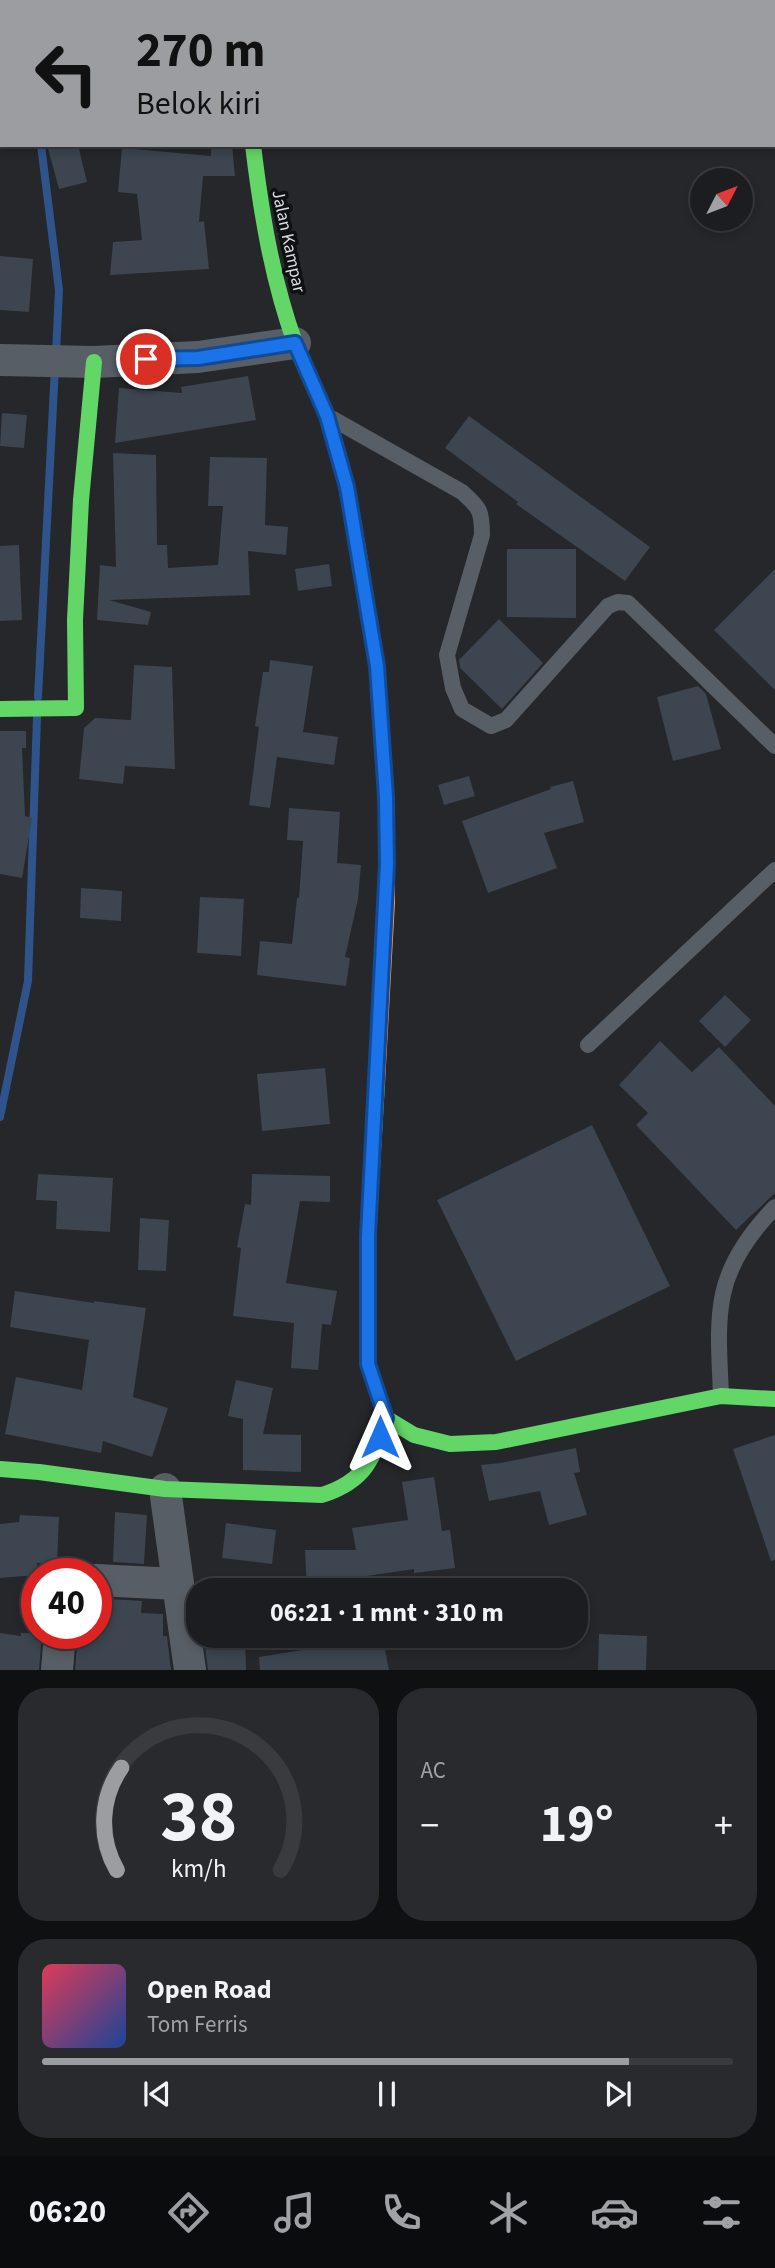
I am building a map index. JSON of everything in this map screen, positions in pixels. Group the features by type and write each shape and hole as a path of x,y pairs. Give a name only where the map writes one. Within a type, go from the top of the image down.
{"street":[{"name":"Jalan Kampar","path":"253,147 272,269 295,343 327,416 347,487 377,666 386,797 387,902 368,1236 368,1364 386,1418"},
{"path":"14,360 198,358 295,343"},
{"path":"0,709 76,708 75,620 87,361"},
{"path":"0,1469 165,1489 322,1495 342,1490 361,1474 374,1456 386,1418 414,1436 450,1444 496,1442 720,1396 760,1396 775,1399"},
{"path":"165,1489 185,1599 190,1670"},
{"path":"112,1583 185,1599"},
{"path":"57,1670 59,1649"}],"lane":[{"path":"327,416 462,492 477,506 482,516 482,536 447,655 453,688 462,709 491,726 506,720 608,606 618,602 628,603 775,746"},
{"path":"588,1045 775,870"},
{"path":"720,1396 720,1323 723,1293 737,1258 757,1226 775,1207"}],"building":[{"path":"48,147 78,147 87,182 59,189"},
{"path":"211,147 232,147 235,176 203,176 199,222 204,221 209,269 110,275 113,242 142,240 137,194 118,192 122,148 211,156"},
{"path":"0,256 33,259 29,312 0,310"},
{"path":"248,376 256,420 115,443 119,388 182,393 181,387"},
{"path":"2,413 27,415 24,448 0,446"},
{"path":"469,416 650,547 625,581 516,504 518,502 445,448"},
{"path":"113,453 156,455 157,545 167,545 168,568 218,565 223,506 208,506 210,457 267,458 265,525 288,527 286,555 248,551 250,595 109,600 151,612 148,625 97,620 100,565 116,567"},
{"path":"19,545 22,620 0,621 0,546"},
{"path":"507,549 576,549 576,618 507,617"},
{"path":"329,564 332,586 298,591 295,569"},
{"path":"775,569 775,690 714,630"},
{"path":"499,619 543,663 502,709 460,668 459,660"},
{"path":"270,660 313,666 303,732 338,737 334,765 277,757 270,808 249,805 259,727 255,726 263,672 269,672"},
{"path":"134,665 172,667 175,769 125,766 123,784 79,779 84,728 95,718 131,720"},
{"path":"698,686 706,694 721,749 673,761 657,697"},
{"path":"0,731 26,731 26,748 22,748 25,816 32,818 22,878 0,874"},
{"path":"469,776 475,796 444,805 438,785"},
{"path":"573,781 584,822 544,833 557,868 488,893 462,821 551,789 550,787"},
{"path":"289,808 340,812 337,863 361,865 358,899 345,957 350,958 346,986 257,975 260,941 292,944 303,841 287,840"},
{"path":"81,888 122,891 121,921 80,918"},
{"path":"200,897 244,899 241,956 197,953"},
{"path":"725,995 751,1020 725,1047 699,1021"},
{"path":"660,1041 692,1072 719,1047 775,1106 775,1193 736,1230 636,1125 648,1113 619,1085"},
{"path":"325,1068 330,1124 262,1131 257,1074"},
{"path":"592,1125 670,1286 516,1361 437,1200"},
{"path":"38,1174 113,1178 110,1232 56,1229 57,1201 36,1200"},
{"path":"252,1174 330,1176 330,1202 300,1201 286,1283 337,1291 331,1325 322,1324 318,1370 291,1368 294,1323 233,1316 241,1248 237,1247 245,1204 251,1205"},
{"path":"140,1218 169,1220 166,1271 138,1270"},
{"path":"15,1291 146,1308 133,1397 168,1408 152,1457 103,1441 101,1453 5,1434 16,1377 82,1390 89,1340 10,1327"},
{"path":"236,1380 273,1388 263,1434 301,1435 301,1472 243,1470 243,1419 228,1416"},
{"path":"775,1435 775,1560 771,1561 733,1449"},
{"path":"576,1448 580,1472 574,1473 587,1515 549,1525 540,1491 489,1501 481,1465"},
{"path":"434,1477 442,1531 450,1530 455,1568 414,1573 414,1569 354,1578 306,1578 305,1550 356,1550 352,1528 408,1520 402,1482"},
{"path":"115,1512 147,1515 144,1564 113,1562"},
{"path":"20,1515 59,1517 57,1558 21,1558 21,1576 0,1578 0,1524 19,1522"},
{"path":"226,1523 276,1530 272,1564 222,1558"},
{"path":"112,1599 142,1601 141,1613 163,1614 163,1636 167,1636 171,1670 75,1670 77,1649 112,1649"},
{"path":"0,1633 21,1636 21,1649 41,1649 39,1670 0,1670"},
{"path":"599,1634 647,1636 646,1670 598,1670"},
{"path":"205,1648 245,1648 246,1670 208,1670"},
{"path":"315,1648 385,1648 389,1670 260,1670 259,1657"}],"waterway":[{"path":"41,147 59,290 56,354"},
{"path":"38,697 55,367"},
{"path":"0,1117 28,981 37,717"}],"traffic: fast":[{"path":"253,147 264,220 280,294 299,352 327,417 343,472 373,642"},
{"path":"0,709 76,708 75,620 81,500 94,362"},
{"path":"377,1084 368,1236 368,1364 386,1418 414,1435 450,1444 496,1442 721,1396 775,1399"},
{"path":"0,1469 165,1489 322,1495 349,1483 366,1467 386,1418"}],"traffic: slow":[{"path":"373,642 386,797 387,902 377,1084"}],"route":[{"path":"146,359 198,358 295,343 327,416 347,487 377,666 388,845 368,1236 368,1364 386,1418 380,1437"}]}
